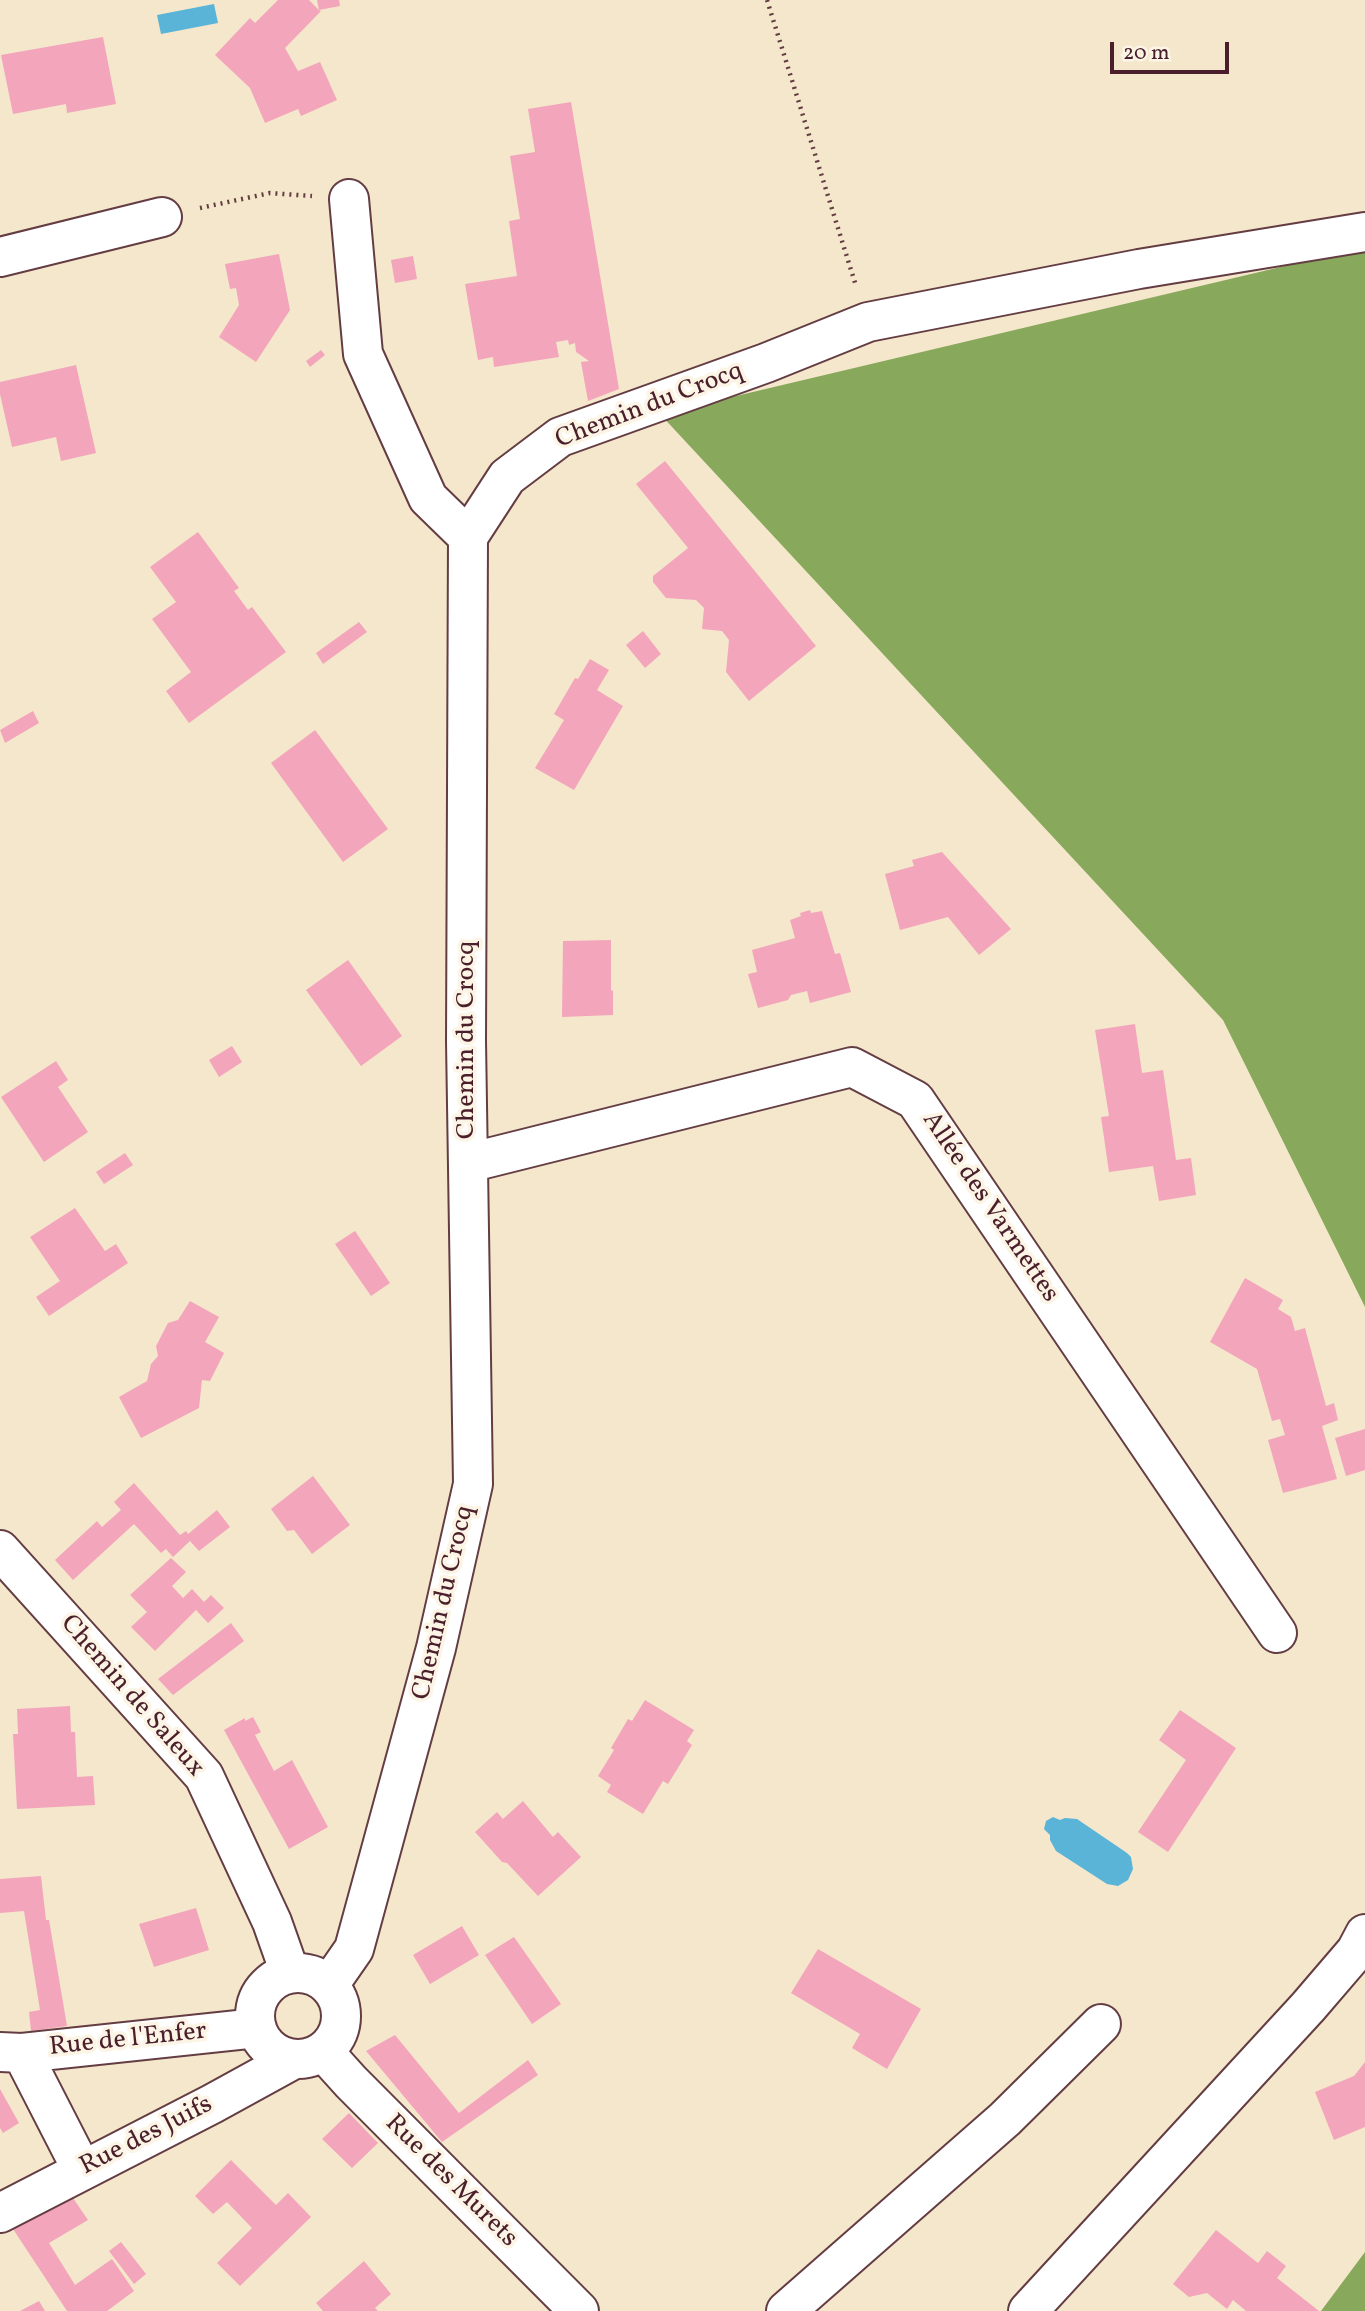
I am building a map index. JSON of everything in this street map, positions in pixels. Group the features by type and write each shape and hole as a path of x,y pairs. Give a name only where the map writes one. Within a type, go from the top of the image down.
{"street":[{"path":"349,199 363,354 428,498 468,537"},
{"path":"0,257 162,217"},
{"name":"Chemin du Crocq","path":"329,1985 354,1949 436,1648 473,1484 466,1041 468,537 507,477 561,437 766,363 868,322 1139,269 1365,232"},
{"name":"Allée des Varmettes","path":"468,1163 852,1067 915,1100 1278,1633"},
{"name":"Chemin de Saleux","path":"0,1550 204,1776 272,1922 290,1973"},
{"path":"1028,2311 1308,2007 1356,1951 1365,1934"},
{"path":"290,1973 304,1973 329,1985 336,1995 341,2020 332,2042 308,2055 281,2056 261,2040 255,2013 257,2000 276,1978 290,1973"},
{"path":"786,2311 1005,2119 1101,2024"},
{"name":"Rue de l'Enfer","path":"11,2052 257,2028"},
{"path":"11,2052 82,2169"},
{"name":"Rue des Juifs","path":"0,2213 308,2055"},
{"name":"Rue des Murets","path":"308,2055 359,2091 579,2311"}],"path":[{"path":"767,0 868,322"},
{"path":"162,217 270,193 349,199"}],"green space":[{"path":"1365,247 1365,1307 1223,1020 660,414"},
{"path":"1365,2252 1365,2311 1321,2311"}],"water":[{"path":"214,4 218,23 161,34 157,15"},
{"path":"1053,1817 1060,1820 1077,1819 1127,1853 1131,1857 1133,1869 1128,1880 1118,1886 1107,1884 1056,1851 1050,1835 1044,1829 1046,1821"}],"building":[{"path":"278,0 309,0 321,11 285,48 298,71 320,62 337,100 301,116 298,109 265,123 250,88 215,55 250,18 255,23"},
{"path":"317,0 339,0 340,6 319,10"},
{"path":"103,37 116,104 67,113 66,104 13,114 1,55"},
{"path":"571,102 619,389 588,401 581,362 589,361 576,352 575,343 569,345 568,340 556,342 559,357 494,367 493,357 478,360 465,284 517,276 509,221 520,219 510,156 535,152 528,109"},
{"path":"279,254 290,310 256,362 219,337 239,305 236,288 230,289 225,264"},
{"path":"413,256 417,279 395,283 391,260"},
{"path":"321,350 325,355 310,367 306,361"},
{"path":"76,365 96,453 61,461 56,437 12,447 0,394 0,382"},
{"path":"665,461 816,646 749,701 726,672 729,640 722,631 702,629 704,608 696,600 666,598 653,582 653,576 688,548 636,484"},
{"path":"198,532 239,588 234,591 248,610 252,607 286,652 189,723 166,691 191,672 152,619 176,602 150,567"},
{"path":"359,622 367,632 323,664 316,653"},
{"path":"643,631 661,654 645,668 626,645"},
{"path":"590,659 609,670 597,690 623,706 574,790 535,768 564,720 554,714 575,678 578,679"},
{"path":"33,711 39,723 5,743 0,730"},
{"path":"315,730 388,829 343,862 271,763"},
{"path":"942,852 1011,929 979,955 948,917 900,930 885,874 914,866 912,860"},
{"path":"810,910 811,913 822,911 835,954 840,953 851,992 810,1003 807,991 791,995 788,1000 758,1008 748,974 757,972 752,950 795,938 790,920"},
{"path":"611,940 613,1015 562,1017 563,941"},
{"path":"348,960 402,1036 361,1066 306,990"},
{"path":"1135,1024 1142,1073 1163,1070 1176,1160 1191,1158 1196,1195 1159,1201 1153,1166 1109,1172 1101,1117 1109,1116 1095,1030"},
{"path":"232,1046 242,1062 219,1077 209,1060"},
{"path":"56,1061 68,1080 58,1087 88,1132 44,1162 1,1097"},
{"path":"125,1153 133,1165 104,1184 96,1172"},
{"path":"75,1208 105,1251 116,1244 128,1263 49,1316 36,1297 60,1281 30,1237"},
{"path":"355,1231 390,1283 371,1296 335,1244"},
{"path":"1245,1278 1283,1300 1278,1309 1291,1317 1295,1331 1305,1328 1326,1406 1334,1403 1338,1420 1322,1426 1337,1479 1283,1493 1268,1440 1285,1435 1280,1419 1272,1421 1257,1369 1210,1342"},
{"path":"190,1301 219,1317 205,1342 224,1353 210,1381 202,1380 199,1408 141,1438 119,1397 147,1381 151,1364 158,1356 156,1346 168,1323 178,1320"},
{"path":"1365,1429 1365,1470 1346,1476 1335,1438"},
{"path":"313,1476 350,1525 312,1554 294,1530 287,1531 271,1509"},
{"path":"134,1483 180,1535 186,1531 188,1534 217,1510 230,1527 199,1551 190,1541 173,1557 166,1549 161,1553 134,1524 73,1580 55,1560 97,1521 102,1527 121,1510 114,1502"},
{"path":"171,1558 186,1572 172,1586 183,1598 192,1589 204,1602 211,1595 224,1608 208,1623 196,1610 155,1651 131,1627 147,1612 130,1595"},
{"path":"231,1623 244,1641 173,1695 158,1679"},
{"path":"645,1700 694,1730 687,1741 692,1745 668,1784 663,1781 643,1814 607,1792 611,1785 598,1776 628,1719 632,1721"},
{"path":"70,1706 71,1732 75,1732 77,1777 93,1776 95,1805 17,1809 13,1734 18,1734 17,1709"},
{"path":"1180,1710 1236,1748 1168,1852 1138,1832 1186,1760 1159,1740"},
{"path":"253,1717 261,1732 255,1735 274,1771 292,1760 328,1827 289,1849 224,1730 245,1718 245,1721"},
{"path":"523,1801 553,1837 558,1832 581,1857 538,1896 475,1832 497,1812 503,1819"},
{"path":"41,1876 46,1920 49,1920 67,2026 31,2031 29,2012 40,2010 24,1911 0,1913 0,1879"},
{"path":"196,1908 209,1950 154,1967 139,1924"},
{"path":"462,1926 479,1955 430,1984 413,1955"},
{"path":"514,1937 561,2004 532,2024 485,1955"},
{"path":"818,1949 921,2009 887,2069 852,2048 860,2034 791,1993"},
{"path":"395,2035 459,2113 528,2060 538,2075 442,2142 366,2051"},
{"path":"1365,2062 1365,2127 1334,2140 1315,2092 1354,2076"},
{"path":"0,2089 19,2123 3,2133 0,2128"},
{"path":"349,2113 378,2143 352,2168 322,2139"},
{"path":"231,2160 276,2205 288,2193 311,2217 240,2286 217,2263 252,2228 227,2202 213,2214 195,2196"},
{"path":"73,2198 88,2220 49,2243 75,2285 112,2259 134,2291 107,2311 67,2311 13,2229"},
{"path":"1216,2230 1258,2263 1267,2251 1286,2266 1277,2278 1319,2311 1246,2311 1233,2300 1227,2309 1207,2293 1189,2297 1173,2284"},
{"path":"121,2242 146,2274 134,2284 109,2251"},
{"path":"364,2261 391,2294 375,2308 378,2311 323,2311 316,2303"},
{"path":"39,2301 45,2311 20,2311"}]}
